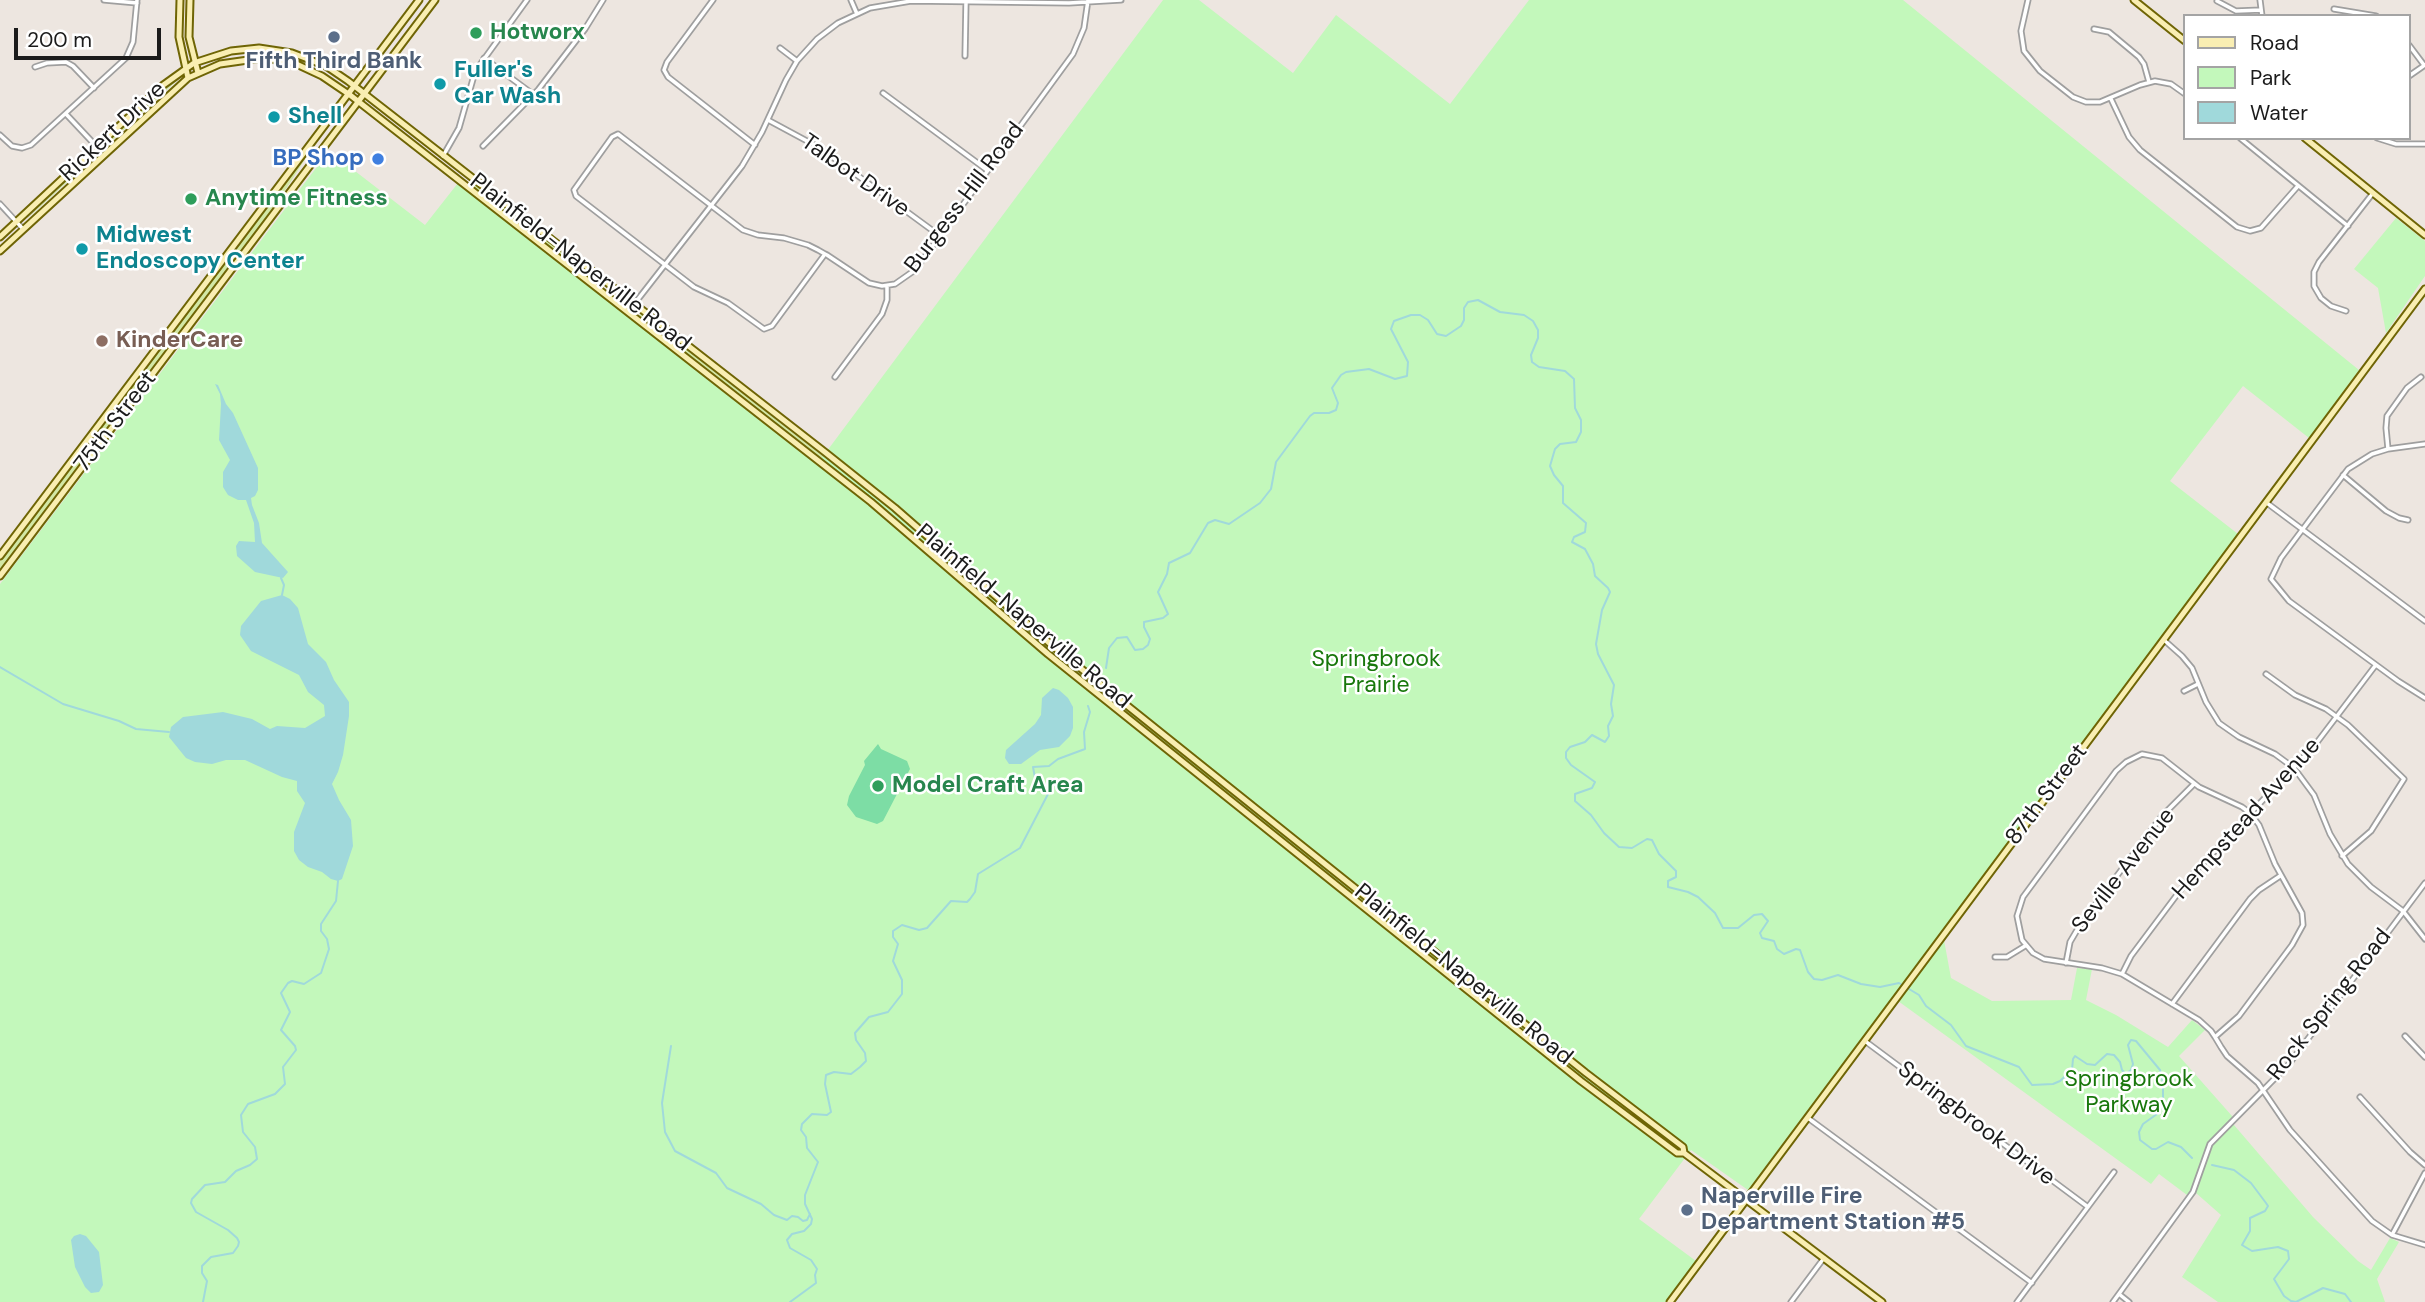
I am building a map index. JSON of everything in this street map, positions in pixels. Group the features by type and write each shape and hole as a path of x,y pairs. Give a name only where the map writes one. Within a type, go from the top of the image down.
{"main road":[{"path":"180,0 178,31 188,78"},
{"path":"190,0 188,29 198,73"},
{"name":"75th Street","path":"0,556 419,0"},
{"name":"75th Street","path":"0,576 435,0"},
{"path":"2134,0 2184,40"},
{"name":"Rickert Drive","path":"0,237 169,81 194,63 231,51 275,49 314,60 356,87"},
{"name":"Rickert Drive","path":"0,251 188,78 198,73 234,60 277,59 313,71 350,94"},
{"name":"Plainfield-Naperville Road","path":"356,87 895,508 1054,647 1586,1073 1683,1147 1684,1153"},
{"name":"Plainfield-Naperville Road","path":"350,94 871,502 1048,654 1563,1067 1677,1153 1684,1153 1882,1302"},
{"path":"2307,140 2425,235"},
{"name":"87th Street","path":"1670,1302 2425,289"}],"street":[{"path":"0,135 12,146 29,146 130,53 137,2 104,0"},
{"path":"443,156 460,128 473,79 484,58 527,0"},
{"path":"483,146 534,96 585,29 603,0"},
{"path":"713,0 667,62 664,73 755,145"},
{"path":"851,0 857,13"},
{"path":"628,312 755,145 797,61 825,33 857,13 898,2 1121,0"},
{"path":"2028,0 2021,36 2024,51 2033,64 2078,99 2090,102 2111,99 2150,82 2166,82 2184,93"},
{"path":"2260,0 2262,14"},
{"path":"965,56 966,1"},
{"name":"Burgess Hill Road","path":"665,265 574,193 575,186 615,135 621,136 749,233 797,241 825,254 865,282 887,286 909,276 1073,54 1084,27 1088,1"},
{"path":"2217,1 2235,11 2261,10"},
{"path":"2334,9 2369,14"},
{"path":"2094,29 2109,32 2139,57 2150,82"},
{"path":"780,48 797,61"},
{"path":"2411,48 2424,65"},
{"path":"484,58 534,96"},
{"path":"35,67 55,62 68,63 94,88"},
{"path":"883,93 987,170"},
{"path":"2111,99 2129,137 2140,150 2237,227 2250,231 2261,228 2298,186"},
{"path":"66,114 97,147"},
{"name":"Talbot Drive","path":"768,120 820,148 940,236"},
{"path":"2242,140 2348,226"},
{"path":"2383,140 2391,143 2425,144"},
{"path":"2346,311 2331,306 2321,298 2315,289 2313,276 2319,262 2373,193"},
{"path":"0,204 23,229"},
{"path":"665,265 694,287 728,303 766,329 772,326 825,254"},
{"path":"835,377 882,314 887,300 887,286"},
{"path":"2388,449 2387,416 2407,388 2421,377"},
{"path":"2425,444 2388,449 2361,459 2343,475 2302,529 2281,558 2271,579 2289,601 2425,698"},
{"path":"2343,475 2386,511 2408,520"},
{"path":"2266,503 2424,618"},
{"path":"2164,640 2192,668 2206,702 2219,723 2239,737 2275,754 2294,768 2314,795 2342,856 2363,880 2403,911 2425,939"},
{"name":"Hempstead Avenue","path":"2122,974 2190,876 2294,768 2337,718 2376,665"},
{"path":"2266,674 2295,695 2326,709 2355,730 2379,757 2404,779 2371,831 2342,856"},
{"path":"2184,691 2199,684"},
{"path":"2215,1037 2239,1016 2301,931 2303,919 2300,907 2281,876 2259,825 2250,813 2194,784 2169,762 2154,755 2142,754 2121,766 2020,903 2017,923 2025,946 2039,957 2122,974 2199,1020 2215,1037 2227,1056 2252,1076 2264,1090 2279,1116 2372,1221 2392,1235 2425,1245"},
{"name":"Seville Avenue","path":"2066,963 2070,942 2080,925 2161,817 2194,784"},
{"path":"2172,1004 2250,899 2281,876"},
{"name":"Rock Spring Road","path":"2113,1302 2193,1192 2210,1144 2289,1064 2425,883"},
{"path":"1995,957 2007,957 2025,946"},
{"path":"2405,1036 2425,1057"},
{"name":"Springbrook Drive","path":"1864,1041 2088,1207"},
{"path":"2360,1097 2425,1165"},
{"path":"1808,1117 2032,1283"},
{"path":"2017,1302 2114,1172"},
{"path":"2392,1235 2425,1173"},
{"path":"1791,1302 1824,1258"},
{"path":"2119,1294 2129,1302"}],"green space":[{"name":"Springbrook Prairie","path":"1163,0 1199,0 1293,73 1336,15 1450,104 1529,0 1903,0 2359,370 2309,438 2243,386 2170,481 2238,534 1748,1190 1691,1150 1639,1219 1696,1261 1666,1302 0,1302 0,584 329,151 425,225 458,183 818,463"},
{"path":"183,75 27,219 64,180"},
{"path":"311,150 266,220 0,571 0,561"},
{"path":"473,183 586,271 471,186"},
{"path":"2396,218 2425,241 2425,276 2386,333 2378,288 2354,269"},
{"path":"641,314 865,489 863,491 639,316"},
{"name":"Model Craft Area","path":"878,744 881,749 907,761 910,769 883,821 877,824 856,817 847,805 865,765 864,761"},
{"name":"Springbrook Parkway","path":"1944,940 1951,978 1992,1001 2071,1000 2077,968 2092,969 2086,1000 2168,1047 2192,1020 2205,1030 2179,1056 2232,1116 2234,1125 2313,1217 2358,1261 2371,1270 2390,1238 2399,1242 2377,1279 2385,1302 2218,1302 2182,1277 2221,1215 2196,1193 2187,1195 2159,1174 2151,1184 1898,1001"}],"water":[{"path":"215,384 233,413 258,468 258,490 251,498 252,505 259,523 262,543 288,572 283,578 255,572 237,556 236,546 239,541 255,542 254,523 246,500 238,500 228,495 223,487 223,472 230,460 219,440 221,404"},
{"path":"282,595 298,608 308,644 326,662 349,702 343,755 332,784 351,820 353,846 342,879 338,881 308,867 299,860 294,851 294,832 305,803 297,791 297,781 245,760 226,760 212,764 195,762 186,758 169,737 171,727 183,717 223,712 252,719 270,729 277,726 305,728 325,716 324,705 308,692 299,675 251,651 240,635 241,626 261,601"},
{"path":"1053,688 1068,698 1073,707 1073,728 1070,736 1059,747 1040,750 1021,764 1009,764 1005,758 1006,750 1035,724 1041,715 1042,698"},
{"path":"80,1234 86,1236 99,1252 103,1285 99,1292 91,1293 85,1287 75,1267 71,1240"}],"waterway":[{"path":"1106,668 1109,648 1117,638 1127,637 1135,650 1148,645 1150,639 1144,622 1163,618 1168,614 1158,592 1169,563 1190,553 1208,523 1215,520 1229,524 1260,503 1271,489 1276,462 1310,416 1336,410 1338,403 1332,388 1341,375 1369,369 1395,379 1407,376 1408,362 1391,329 1394,321 1420,315 1428,320 1437,334 1446,336 1461,326 1464,308 1468,302 1478,300 1500,312 1524,315 1533,321 1538,330 1538,338 1531,355 1532,362 1539,367 1565,371 1574,379 1575,408 1581,420 1581,432 1576,442 1560,444 1555,449 1550,466 1563,486 1563,503 1586,523 1585,532 1574,537 1572,542 1585,549 1593,564 1595,576 1610,592 1602,610 1596,644 1598,654 1614,685 1611,704 1613,716 1605,742 1592,735 1566,752 1566,758 1571,765 1595,782 1592,788 1575,794 1575,801 1619,847 1632,848 1647,839 1652,840 1659,854 1676,871 1676,877 1668,881 1668,887 1698,897 1715,913 1723,928 1738,928 1754,915 1762,914 1768,921 1760,933 1762,938 1774,941 1777,949 1784,954 1800,950 1808,972 1814,979 1822,980 1838,975 1861,984 1880,987 1899,983 1919,995 1926,1006 1951,1025 1966,1046 2019,1067 2032,1085 2060,1081 2072,1070 2075,1056 2087,1064 2095,1065 2107,1054 2114,1055 2126,1074 2133,1064 2128,1045 2131,1040 2136,1041 2160,1070 2163,1082 2163,1104 2157,1114 2143,1124 2139,1132 2140,1140 2152,1149 2168,1142 2181,1147 2192,1158"},
{"path":"281,578 284,585 282,595"},
{"path":"0,667 63,704 136,729 169,732"},
{"path":"790,1302 816,1283 817,1269 811,1260 790,1248 787,1240 792,1234 804,1231 812,1219 805,1204 805,1195 818,1162 807,1148 806,1137 801,1130 802,1124 812,1114 827,1115 831,1112 825,1084 826,1075 834,1072 851,1074 866,1061 855,1033 869,1017 888,1012 902,994 902,980 893,961 898,944 893,937 893,931 902,925 919,930 927,928 951,901 967,902 975,892 978,874 1020,848 1048,794 1035,778 1033,767 1049,766 1058,759 1085,749 1084,732 1090,712 1088,706"},
{"path":"203,1302 207,1281 202,1273 202,1266 211,1257 233,1253 239,1242 228,1230 196,1212 191,1203 192,1199 205,1185 225,1182 236,1171 257,1159 255,1147 243,1132 241,1115 248,1104 275,1094 285,1084 283,1067 296,1050 281,1030 290,1012 281,993 288,983 292,981 304,984 321,973 329,949 327,939 321,931 321,924 336,901 338,881"},
{"path":"671,1046 662,1103 665,1132 675,1151 716,1173 727,1188 761,1204 774,1215 787,1220 792,1216 798,1217 803,1221 807,1220 810,1214"},
{"path":"2212,1165 2234,1170 2251,1183 2268,1206 2265,1211 2250,1218 2250,1231 2242,1245 2252,1251 2278,1247 2288,1251 2289,1259 2274,1279 2284,1296 2296,1302 2323,1288 2345,1294 2351,1302"}],"place":[{"name":"Hotworx","path":"476,33"},
{"name":"Fifth Third Bank","path":"334,37"},
{"name":"Fuller's Car Wash","path":"440,84"},
{"name":"Shell","path":"274,117"},
{"name":"BP Shop","path":"378,159"},
{"name":"Anytime Fitness","path":"191,199"},
{"name":"Midwest Endoscopy Center","path":"82,249"},
{"name":"KinderCare","path":"102,341"},
{"name":"Model Craft Area","path":"878,786"},
{"name":"Naperville Fire Department Station #5","path":"1687,1210"}]}
